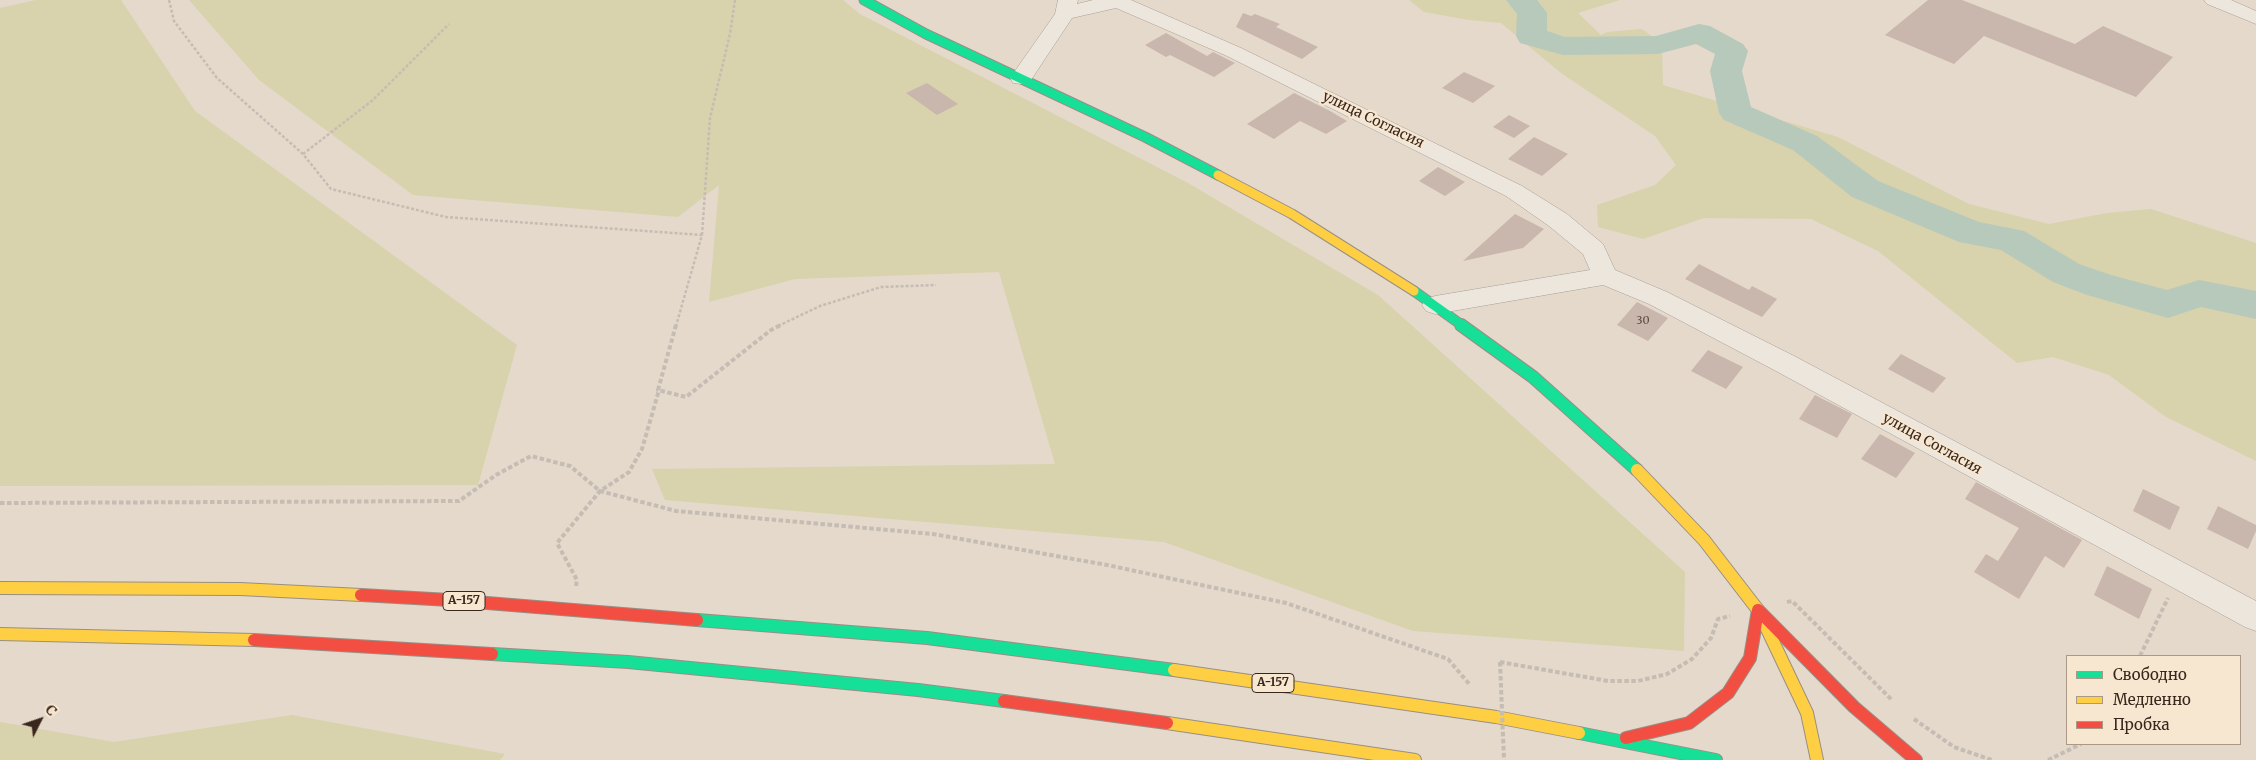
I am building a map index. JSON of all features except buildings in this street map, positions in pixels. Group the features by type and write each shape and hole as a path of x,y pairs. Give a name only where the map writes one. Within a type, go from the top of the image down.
{"main road":[{"path":"864,0 926,34 1145,137 1292,214 1435,305 1533,377 1648,481 1704,540 1758,610 1854,707 1916,760"},
{"name":"А-157","path":"0,588 240,589 450,600 927,638 1241,678 1496,717 1716,760"},
{"path":"1617,740 1689,723 1728,693 1750,658 1758,610"},
{"path":"1758,610 1807,713 1817,760"},
{"path":"0,634 221,638 638,663 918,690 1244,733 1416,760"},
{"path":"0,639 64,634"}],"street":[{"path":"2214,0 2256,18"},
{"path":"1021,78 1067,7 1094,6 1117,1"},
{"name":"улица Согласия","path":"1117,1 1234,52 1514,191 1558,220 1594,250 1605,276 1658,298 1786,364 2256,617"},
{"path":"1435,305 1467,298 1605,276"}],"path":[{"path":"169,0 174,20 217,78 303,154 331,189 446,217 702,235"},
{"path":"574,609 576,580 557,543 600,491 629,472 642,449 702,235 710,118 730,34 735,0"},
{"path":"303,154 373,100 449,24"},
{"path":"659,387 658,390 686,396 771,330 820,306 881,286 936,285"},
{"path":"0,503 459,500 496,475 531,456 570,466 600,491 676,511 933,534 1108,565 1286,603 1448,659 1496,717"},
{"path":"2140,655 2178,576"},
{"path":"1504,760 1500,662 1608,681 1638,681 1667,674 1692,658 1711,638 1718,619 1792,601 1897,705"},
{"path":"1912,717 1954,746 1992,760"},
{"path":"2048,760 2079,745"}],"shaded area":[{"path":"36,0 121,0 195,111 517,345 478,485 0,486 0,8"},
{"path":"189,0 843,0 860,14 1188,183 1378,295 1685,572 1684,651 1413,631 1164,542 665,500 652,469 1055,464 999,272 795,279 709,302 719,185 678,217 413,195 259,80"},
{"path":"1409,0 1620,0 1578,13 1601,35 1607,32 1642,29 1662,44 1663,85 1838,137 1969,204 2049,224 2107,213 2151,209 2256,243 2256,461 2166,417 2109,375 2053,357 2017,363 1878,251 1811,219 1704,218 1643,239 1598,227 1597,205 1655,185 1676,165 1655,136 1561,73 1501,23 1469,20 1424,12"},
{"path":"292,715 505,754 500,760 0,760 0,722 114,742"}],"waterway":[{"path":"1521,0 1532,13 1531,36 1563,46 1658,45 1699,33 1732,51 1726,71 1736,113 1805,143 1865,189 1972,233 2011,240 2066,273 2101,286 2168,304 2199,293 2256,305"}],"traffic: fast":[{"path":"864,0 926,34 1145,137 1218,175"},
{"path":"1414,291 1533,377 1637,470"},
{"path":"697,620 927,638 1174,670"},
{"path":"492,654 628,662 918,690 1004,701"},
{"path":"1579,733 1716,760"}],"traffic: slow":[{"path":"1218,175 1292,214 1414,291"},
{"path":"1637,470 1704,540 1758,610 1807,713 1817,760"},
{"path":"0,588 240,589 361,595"},
{"path":"0,634 254,640"},
{"path":"1174,670 1496,717 1579,733"},
{"path":"1167,723 1415,760"}],"traffic: jam":[{"path":"361,595 450,600 697,620"},
{"path":"1758,610 1854,707 1916,760"},
{"path":"1626,738 1689,723 1728,693 1750,658 1758,610"},
{"path":"254,640 492,654"},
{"path":"1004,701 1167,723"}]}
